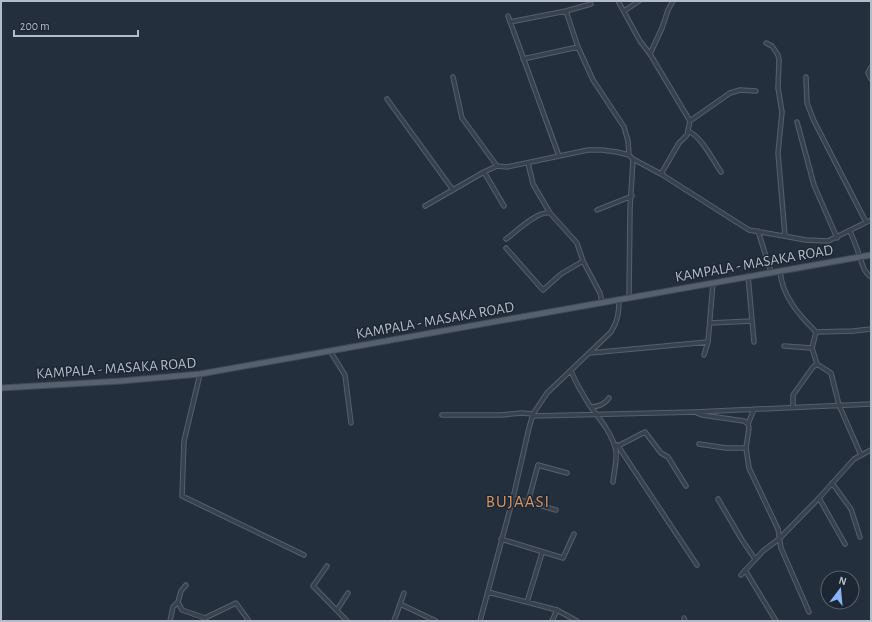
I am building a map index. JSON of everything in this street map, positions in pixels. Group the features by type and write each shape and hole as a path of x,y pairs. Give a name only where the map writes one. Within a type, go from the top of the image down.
{"main road":[{"name":"KAMPALA - MASAKA ROAD","path":"1,388 121,381 200,374 871,255"}],"street":[{"path":"618,1 640,41 650,54 690,122"},
{"path":"624,11 639,1"},
{"path":"650,54 673,1"},
{"path":"510,22 566,11 591,4"},
{"path":"566,11 578,47 594,80 624,127 628,141 629,155"},
{"path":"508,16 559,156"},
{"path":"766,43 772,46 778,55 779,60 778,88 782,112 778,153 785,236"},
{"path":"523,59 578,47"},
{"path":"871,67 868,73 871,79"},
{"path":"453,77 462,118 497,166"},
{"path":"806,77 807,103 814,121 866,222"},
{"path":"661,174 679,144 687,135 690,122 730,93 740,90 756,90"},
{"path":"387,99 453,190"},
{"path":"797,122 814,185 837,238"},
{"path":"688,131 696,136 703,144 721,172"},
{"path":"425,206 497,166 507,167 588,150 602,150 629,155 633,159 661,174 749,230 806,240 828,241 837,238 871,220"},
{"path":"629,297 633,159"},
{"path":"528,163 533,184 550,213 577,243 583,261 600,292 602,302"},
{"path":"484,172 504,206"},
{"path":"597,210 632,196"},
{"path":"506,239 538,215 546,212 550,213"},
{"path":"758,231 771,272"},
{"path":"850,231 860,257 861,264 865,272 871,277"},
{"path":"506,248 544,290 561,274 583,261"},
{"path":"780,271 781,282 788,298 803,319 816,332 871,329"},
{"path":"748,276 754,342"},
{"path":"704,355 708,342 713,283"},
{"path":"480,621 513,498 533,415 547,393 611,332 616,324 618,316 619,299"},
{"path":"710,323 752,321"},
{"path":"816,332 812,348 817,364 831,373 839,405 861,455"},
{"path":"590,352 708,342"},
{"path":"784,346 812,348"},
{"path":"330,351 345,374 351,423"},
{"path":"793,407 793,395 812,367 817,364"},
{"path":"571,371 591,407 598,415 616,445 697,565"},
{"path":"200,374 184,441 182,496 304,555"},
{"path":"591,407 604,404 609,398"},
{"path":"442,415 501,415 522,413 533,415 598,415 871,404"},
{"path":"754,409 748,424 750,428 746,448 749,468 778,529 781,548 809,612"},
{"path":"695,412 702,415 744,421 748,424"},
{"path":"616,445 645,432 661,453 668,457 686,486"},
{"path":"699,444 726,448 746,448"},
{"path":"613,482 616,445"},
{"path":"741,575 755,559 779,539 819,498 854,459 871,450"},
{"path":"528,502 538,465 567,473"},
{"path":"832,482 851,510 860,537"},
{"path":"513,498 556,510"},
{"path":"819,498 845,544"},
{"path":"718,500 755,559"},
{"path":"502,539 542,553 563,558 574,534"},
{"path":"527,602 542,553"},
{"path":"328,566 313,586 347,621"},
{"path":"745,570 776,621"},
{"path":"170,621 173,607 178,602 181,591 186,585"},
{"path":"488,592 557,610 577,621"},
{"path":"337,610 348,593"},
{"path":"394,621 404,593"},
{"path":"178,602 182,610 205,618 236,603 249,621"},
{"path":"400,604 436,621"},
{"path":"552,621 557,610"}],"district":[{"name":"BUJAASI","path":"518,501"}]}
